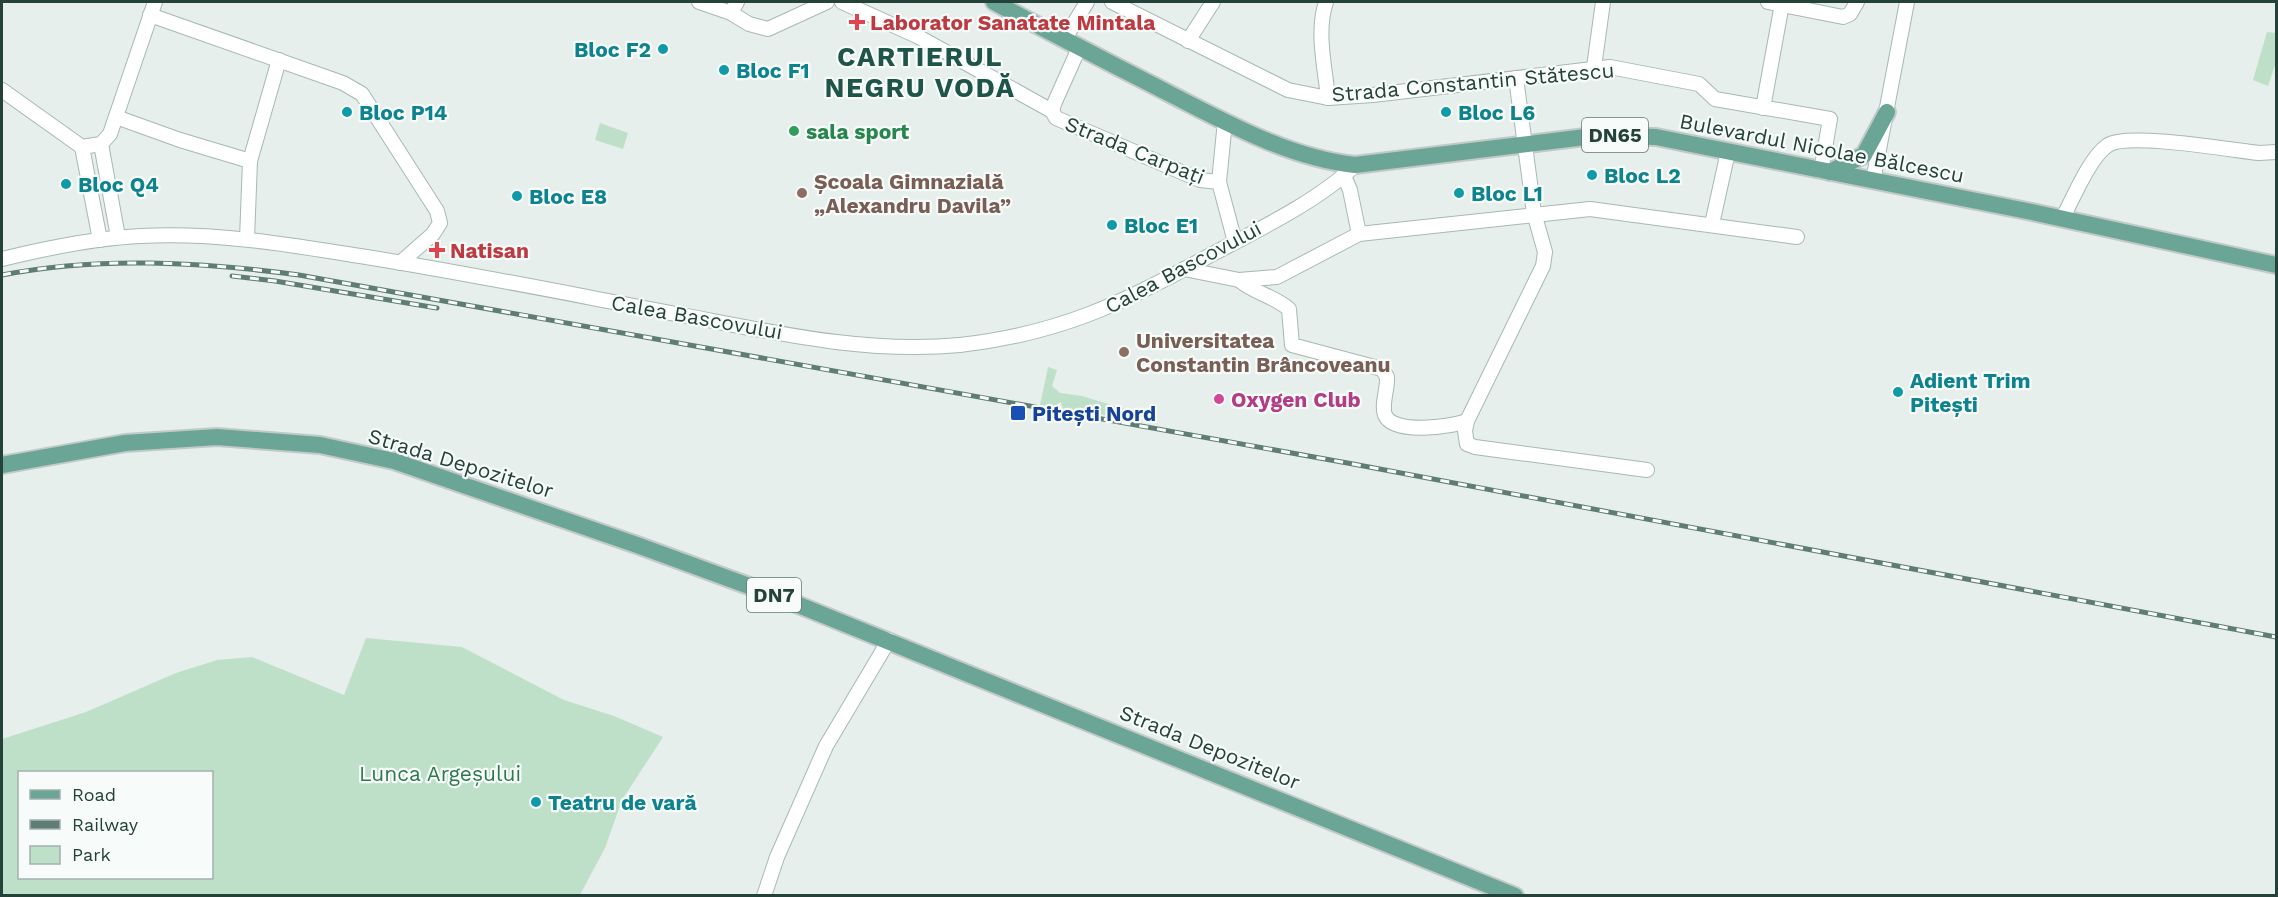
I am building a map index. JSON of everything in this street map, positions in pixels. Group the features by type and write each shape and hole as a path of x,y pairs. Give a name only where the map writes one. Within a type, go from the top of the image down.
{"main road":[{"name":"Bulevardul Nicolae Bălcescu","path":"994,2 1079,48 1225,121 1349,171 1523,145 1618,135 1656,137 2277,265"},
{"path":"1826,171 1864,155 1887,112"},
{"name":"Strada Depozitelor","path":"2,465 125,443 181,438 244,437 328,447 429,471 712,571 889,640 1515,896"}],"street":[{"path":"82,147 101,144 110,134 155,2"},
{"path":"699,2 734,7 749,24 768,29 827,2"},
{"path":"842,2 917,36 1052,111"},
{"path":"1064,40 1087,2"},
{"name":"Strada Constantin Stătescu","path":"1112,2 1288,90 1328,98 1373,95 1594,67 1623,68 1699,84 1715,99 1830,119 1826,171"},
{"path":"1188,41 1213,2"},
{"path":"1326,2 1322,16 1322,33 1328,98"},
{"path":"1594,67 1603,2"},
{"path":"1768,2 1843,17 1850,14 1857,2"},
{"path":"1873,181 1907,2"},
{"path":"1763,108 1782,4"},
{"path":"150,15 344,83 362,94 437,210 440,223 433,234 400,263"},
{"name":"Strada Carpați","path":"1079,48 1052,111 1056,118 1200,180 1219,182"},
{"path":"246,239 250,161 279,60"},
{"path":"1516,78 1523,145 1534,213 1545,252 1543,266 1467,421 1465,439 1467,444 1563,460 1647,470"},
{"path":"2,90 82,147 100,240"},
{"path":"116,117 180,140 250,161"},
{"name":"Strada Carpați","path":"1225,121 1219,182 1235,242"},
{"path":"2062,219 2091,166 2108,145 2129,139 2259,153 2277,152"},
{"path":"101,144 118,237"},
{"path":"1712,224 1728,152"},
{"path":"1322,159 1330,178 1330,187"},
{"path":"1349,171 1350,190 1359,234"},
{"name":"Calea Bascovului","path":"2,259 118,237 189,235 246,239 400,263 838,342 916,348 998,340 1074,322 1107,309 1235,242 1330,187 1349,171"},
{"path":"1184,270 1239,279 1277,277 1359,234 1534,213 1601,209 1797,237"},
{"path":"1239,279 1250,290 1281,302 1289,309 1292,345 1382,369 1387,377 1384,414 1389,421 1404,427 1437,428 1467,421"},
{"path":"764,896 777,857 826,746 889,640"}],"green space":[{"path":"2267,32 2276,33 2276,62 2268,86 2253,80"},
{"path":"600,123 628,133 623,149 595,140"},
{"path":"1048,367 1057,370 1052,386 1060,393 1082,396 1125,409 1118,417 1063,409 1061,402 1054,406 1040,405"},
{"name":"Lunca Argeșului","path":"366,638 462,647 564,700 614,716 663,737 622,800 605,848 580,895 2,895 2,739 86,712 176,673 217,660 252,657 344,695"}],"railway":[{"path":"2,275 39,269 113,263 188,264 299,275 1353,464 2276,637"},
{"path":"232,276 437,308"}],"place":[{"name":"Laborator Sanatate Mintala","path":"857,22"},
{"name":"Bloc F2","path":"663,49"},
{"name":"Bloc F1","path":"724,70"},
{"name":"Bloc P14","path":"347,112"},
{"name":"Bloc L6","path":"1446,112"},
{"name":"sala sport","path":"794,131"},
{"name":"Bloc L2","path":"1592,175"},
{"name":"Bloc Q4","path":"66,184"},
{"name":"Școala Gimnazială „Alexandru Davila”","path":"802,193"},
{"name":"Bloc L1","path":"1459,193"},
{"name":"Bloc E8","path":"517,196"},
{"name":"Bloc E1","path":"1112,225"},
{"name":"Natisan","path":"437,250"},
{"name":"Universitatea Constantin Brâncoveanu","path":"1124,352"},
{"name":"Adient Trim Pitești","path":"1898,392"},
{"name":"Oxygen Club","path":"1219,399"},
{"name":"Pitești Nord","path":"1018,413"},
{"name":"Teatru de vară","path":"536,802"}],"district":[{"name":"CARTIERUL NEGRU VODĂ","path":"920,72"}]}
